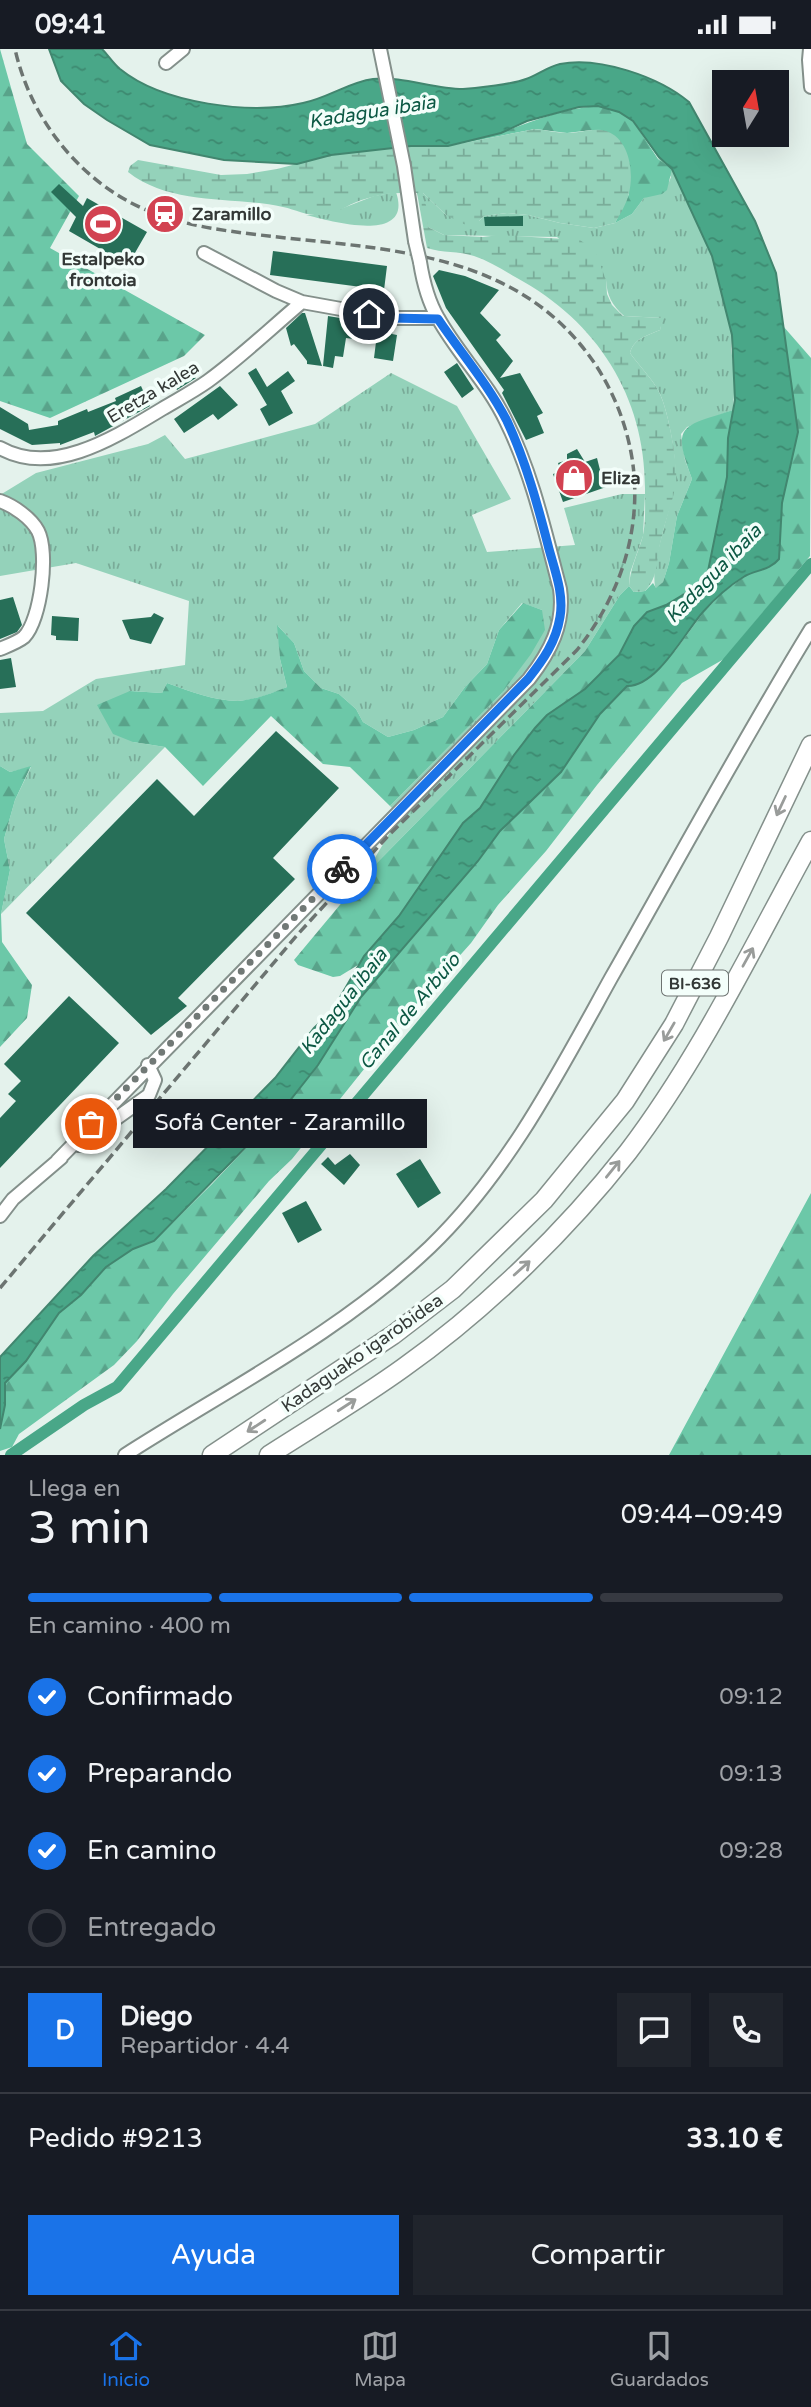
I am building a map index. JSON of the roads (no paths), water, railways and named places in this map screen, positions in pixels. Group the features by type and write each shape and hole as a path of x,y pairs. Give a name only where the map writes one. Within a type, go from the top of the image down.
{"highway":[{"name":"Kadaguako igarobidea","path":"212,1455 358,1360 453,1289 544,1200 625,1101 674,1024 811,745"},
{"name":"Kadaguako igarobidea","path":"269,1455 404,1368 534,1257 569,1221 628,1151 704,1038 811,841"}],"street":[{"path":"166,63 183,49"},
{"path":"57,1161 528,679 541,663 556,634 562,600 522,457 507,422 489,391 438,319 426,289 380,49"},
{"path":"810,49 808,59 811,87"},
{"path":"204,253 302,302 391,318 438,319"},
{"name":"Eretza kalea","path":"0,447 10,453 35,459 71,454 120,435 207,382 302,302"},
{"path":"0,501 27,518 39,532 44,568 30,629 23,638 0,649"},
{"path":"125,1455 363,1304 432,1245 482,1189 510,1151 564,1063 811,629"},
{"path":"0,1213 57,1161 149,1095 155,1080 148,1065"}],"water":[{"name":"Kadagua ibaia","path":"49,49 102,49 120,69 159,91 208,104 234,107 259,108 303,103 373,79 396,79 463,89 486,87 520,81 555,65 576,62 610,66 662,84 689,102 755,221 776,273 798,432 782,503 779,559 767,568 745,576 722,593 703,612 670,657 649,678 627,686 600,714 561,772 500,831 478,861 361,997 318,1065 284,1108 154,1241 133,1249 106,1267 81,1295 59,1313 26,1361 5,1383 5,1405 0,1429 0,1357 93,1256 166,1189 275,1078 314,1028 332,1011 364,956 399,916 463,823 480,808 535,728 547,715 585,689 619,655 634,626 647,612 666,605 706,581 727,477 728,438 735,400 732,335 712,256 672,169 659,157 633,121 619,112 598,106 579,107 527,121 501,133 448,146 411,146 331,155 297,164 224,160 150,145 84,104 61,81"}],"waterway":[{"name":"Canal de Arbuio","path":"11,1455 84,1405 117,1387 811,564"}],"railway":[{"path":"0,1288 298,934 388,836 577,650 606,607 617,583 631,535 635,484 625,427 614,397 590,356 548,312 512,288 474,271 433,259 390,250 206,227 181,222 134,204 112,192 91,175 60,143 29,92 15,49"}],"place":[{"name":"Zaramillo","path":"165,214"},
{"name":"Estalpeko frontoia","path":"103,224"},
{"name":"Eliza","path":"574,478"},
{"name":"Sofá Center - Zaramillo","path":"91,1124"}]}
